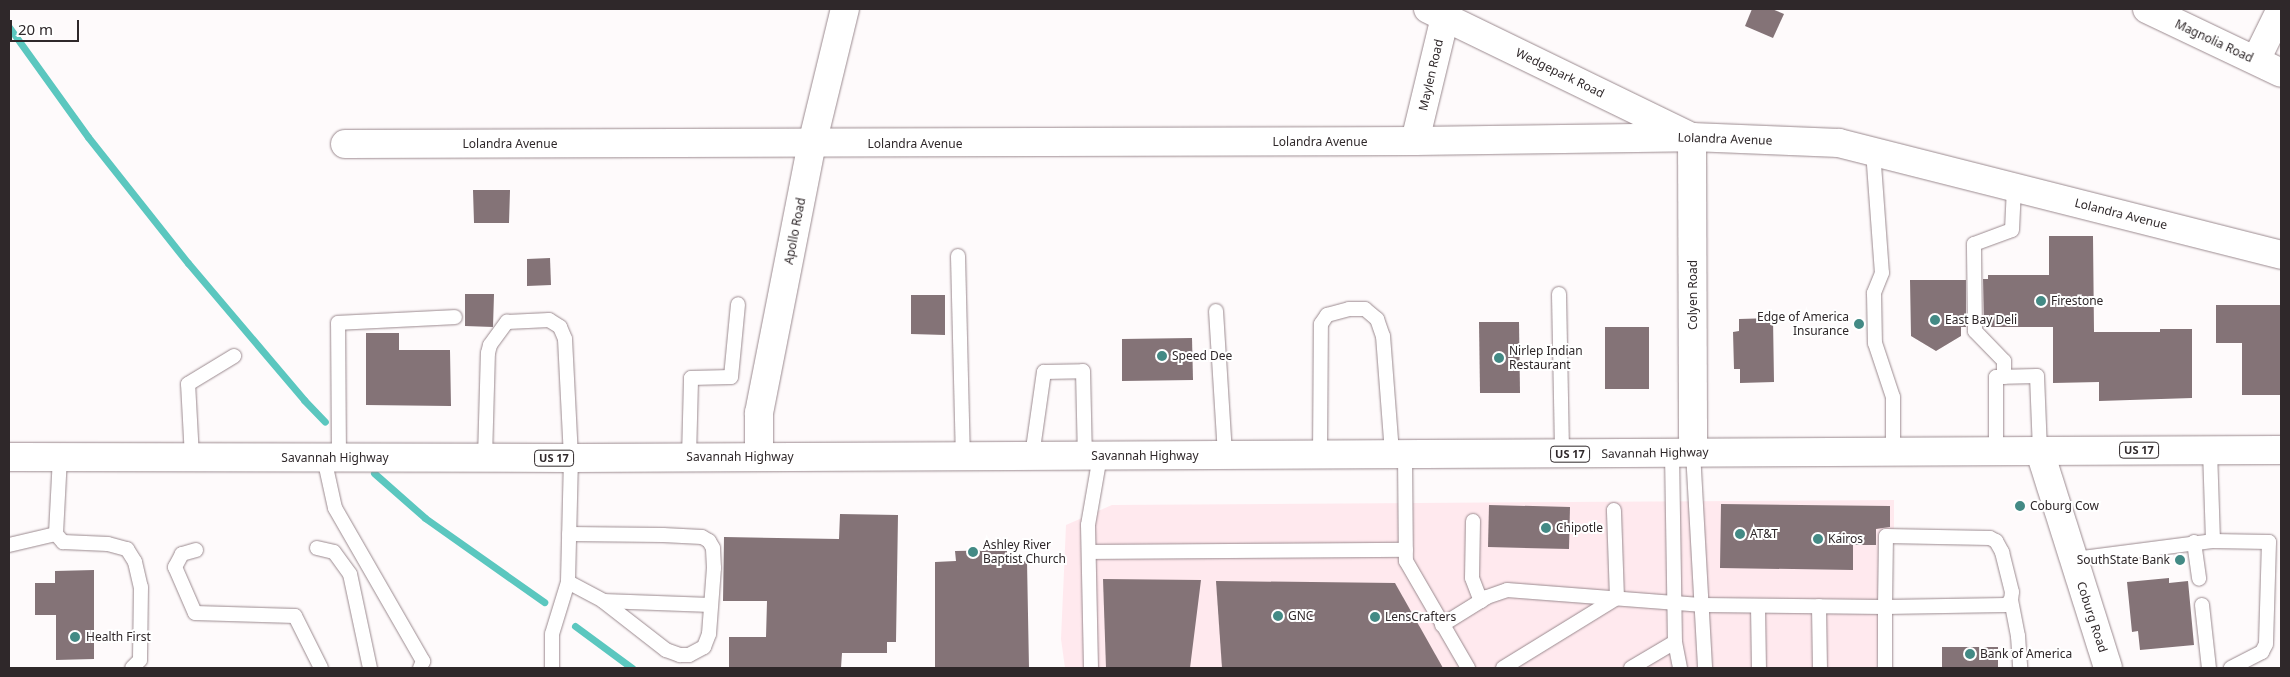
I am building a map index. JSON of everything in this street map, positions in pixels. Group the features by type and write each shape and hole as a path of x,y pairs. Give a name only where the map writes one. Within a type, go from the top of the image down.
{"main road":[{"name":"Apollo Road","path":"759,456 760,413 812,144 845,9"},
{"name":"Magnolia Road","path":"2147,9 2281,73"},
{"path":"2256,60 2281,9"},
{"name":"Wedgepark Road","path":"1440,11 1692,137"},
{"name":"Maylen Road","path":"1416,141 1440,11"},
{"name":"Lolandra Avenue","path":"345,144 1416,141 1692,137 1839,143 2281,255"},
{"name":"Colyen Road","path":"1683,453 1692,137"},
{"name":"Savannah Highway","path":"9,457 571,458 2281,450"},
{"name":"Coburg Road","path":"2040,452 2108,668"}],"lane":[{"path":"1873,151 1882,273 1874,293 1875,343 1892,397 1893,452"},
{"path":"2004,377 2004,361 1975,331 1974,244 2012,230 2014,187"},
{"path":"958,256 963,456"},
{"path":"1559,294 1562,454"},
{"path":"689,457 691,378 731,377 738,304"},
{"path":"1320,455 1321,324 1327,314 1349,309 1365,309 1377,319 1383,336 1398,454 1406,561 1468,668"},
{"path":"1216,311 1225,455"},
{"path":"420,668 423,661 335,508 331,458 338,323 454,317"},
{"path":"485,458 488,354 490,345 507,322 549,320 560,327 565,339 571,458 568,582 552,634 552,668"},
{"path":"192,457 188,384 234,356"},
{"path":"1032,456 1044,372 1083,371 1092,456 1088,525 1091,668"},
{"path":"1996,451 1996,378 2036,376 2040,452"},
{"path":"2210,450 2213,541"},
{"path":"1680,668 1676,642 1674,603 1683,453"},
{"path":"1683,453 1702,605 1705,668"},
{"path":"60,457 56,534 63,542 108,544 127,549 136,562 141,587 140,660 132,668"},
{"path":"1614,510 1617,598"},
{"path":"1473,521 1472,578 1481,601"},
{"path":"9,544 56,534"},
{"path":"568,582 602,600 666,650 680,655 689,655 704,647 709,634 711,605 713,548 709,541 702,537 663,535 569,534"},
{"path":"1885,668 1886,536 1990,538 1996,541 2002,552 2012,592 2011,600 2018,636 2020,668"},
{"path":"2074,559 2194,542 2269,542 2266,644 2262,652 2231,668"},
{"path":"2194,542 2199,579"},
{"path":"317,548 334,552 350,574 370,668"},
{"path":"196,550 182,554 175,568 195,613 295,616 321,668"},
{"path":"1089,552 1406,550"},
{"path":"1442,624 1481,601 1507,590 1702,605 1885,607 2006,605 2011,600"},
{"path":"1503,668 1617,598"},
{"path":"602,600 711,605"},
{"path":"2202,605 2209,668"},
{"path":"1758,606 1759,668"},
{"path":"1819,606 1820,668"},
{"path":"1632,668 1676,642"}],"shaded area":[{"path":"1894,500 1894,533 1881,534 1877,668 1065,668 1061,639 1066,525 1112,505"}],"building":[{"path":"1752,9 1772,9 1784,14 1773,38 1745,26"},
{"path":"473,190 510,190 509,223 474,223"},
{"path":"2049,236 2093,236 2094,332 2160,332 2160,329 2192,329 2192,398 2099,401 2099,382 2053,383 2053,327 1984,327 1983,279 1988,279 1988,275 2049,275"},
{"path":"550,258 551,285 527,286 527,259"},
{"path":"1910,280 1966,280 1966,327 1961,327 1961,336 1936,351 1911,336"},
{"path":"465,294 494,294 493,327 465,326"},
{"path":"911,295 945,295 945,335 911,334"},
{"path":"2216,305 2281,305 2281,395 2242,395 2242,343 2216,343"},
{"path":"1773,318 1774,382 1740,383 1740,369 1734,369 1733,332 1739,331 1739,319"},
{"name":"Nirlep Indian Restaurant","path":"1479,322 1519,322 1520,393 1480,393"},
{"path":"1605,327 1649,327 1649,389 1605,389"},
{"path":"366,333 399,333 399,350 450,350 451,406 366,405"},
{"path":"1192,338 1193,380 1122,381 1122,339"},
{"path":"1721,504 1890,506 1890,527 1876,529 1876,545 1853,545 1853,570 1720,568"},
{"path":"1489,505 1570,507 1569,549 1488,547"},
{"path":"840,514 898,515 896,642 887,642 887,653 842,653 841,668 729,668 729,637 766,637 767,601 723,601 724,537 839,539"},
{"path":"1007,550 1007,562 1027,561 1029,668 935,668 935,562 956,561 955,551"},
{"name":"Health First","path":"94,570 94,659 56,660 56,615 35,615 35,583 55,583 55,571"},
{"path":"2169,578 2169,583 2188,581 2194,645 2140,650 2138,631 2132,632 2127,582"},
{"path":"1103,579 1201,580 1190,668 1106,668"},
{"path":"1216,581 1395,583 1443,668 1222,668"},
{"name":"Bank of America","path":"1942,647 1998,647 1998,668 1942,668"}],"waterway":[{"path":"9,27 88,137 188,263 304,400 325,422"},
{"path":"374,473 425,518 544,602"},
{"path":"575,626 632,668"}],"place":[{"name":"Firestone","path":"2041,301"},
{"name":"East Bay Deli","path":"1935,320"},
{"name":"Edge of America Insurance","path":"1859,324"},
{"name":"Speed Dee","path":"1162,356"},
{"name":"Nirlep Indian Restaurant","path":"1499,358"},
{"name":"Coburg Cow","path":"2020,506"},
{"name":"Chipotle","path":"1546,528"},
{"name":"AT&T","path":"1740,534"},
{"name":"Kairos","path":"1818,539"},
{"name":"Ashley River Baptist Church","path":"973,552"},
{"name":"SouthState Bank","path":"2180,560"},
{"name":"GNC","path":"1278,616"},
{"name":"LensCrafters","path":"1375,617"},
{"name":"Health First","path":"75,637"},
{"name":"Bank of America","path":"1970,654"}]}
